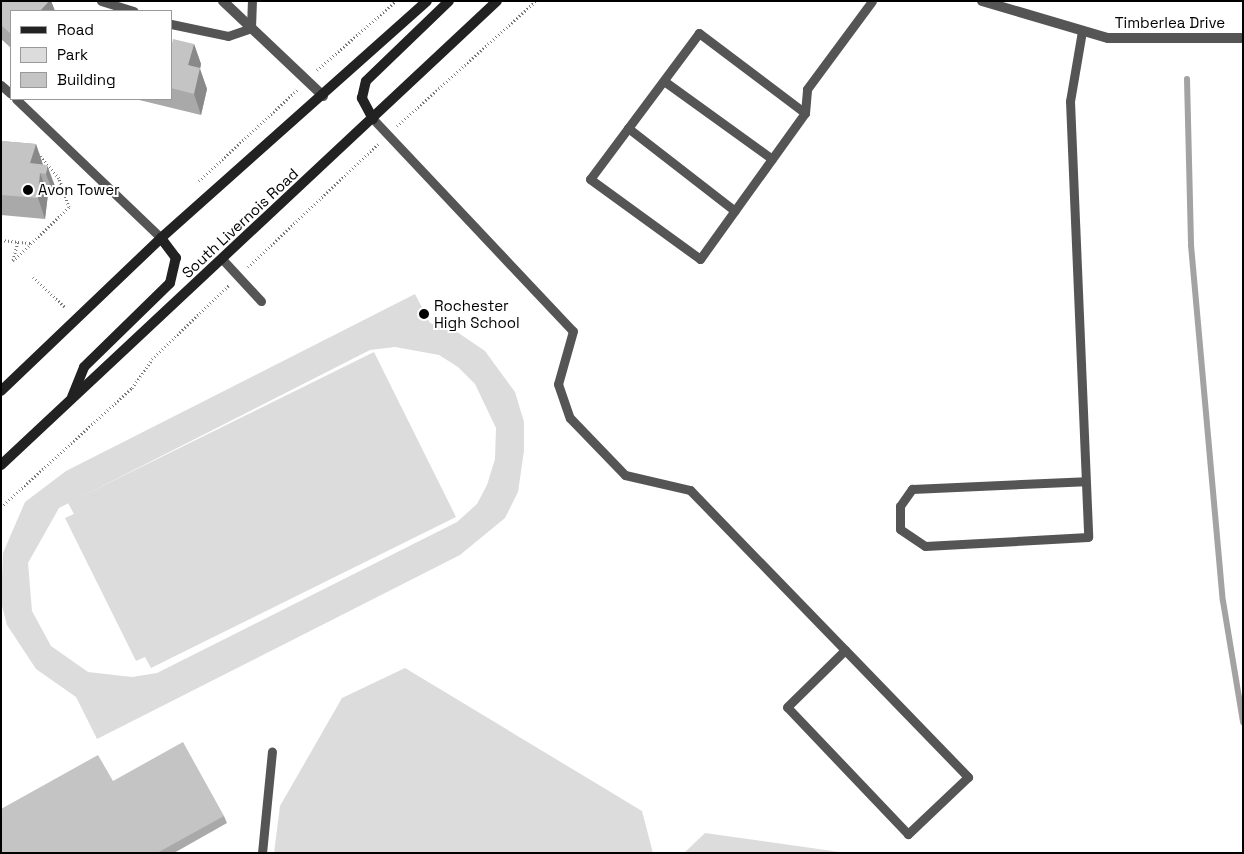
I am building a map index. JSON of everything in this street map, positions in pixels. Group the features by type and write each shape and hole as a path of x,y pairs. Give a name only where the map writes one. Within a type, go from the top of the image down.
{"main road":[{"path":"1,391 161,238 323,96 427,1"},
{"path":"374,119 362,98 366,81 449,1"},
{"name":"South Livernois Road","path":"1,465 374,119 497,1"},
{"path":"71,401 84,367 170,283 176,258 161,238"}],"street":[{"path":"223,1 323,96"},
{"name":"Timberlea Drive","path":"982,1 1108,38 1243,38"}],"lane":[{"path":"101,1 129,10"},
{"path":"172,24 228,36 252,28 252,1"},
{"path":"805,113 699,32 590,179 700,259 805,113 807,89 872,1"},
{"path":"1082,31 1070,101 1088,537 925,546 900,529 900,506 912,489 1085,481"},
{"path":"664,80 772,159"},
{"path":"1,84 10,93"},
{"path":"17,100 161,238"},
{"path":"374,119 573,331 558,384 570,418 625,476 690,490 845,650 968,777 908,834 787,707 845,650"},
{"path":"628,128 735,211"},
{"path":"223,260 262,301"},
{"path":"262,853 272,751"}],"path":[{"path":"324,64 396,1"},
{"path":"1,508 132,388 152,359 238,276 387,135 536,1"},
{"path":"191,188 285,100"},
{"path":"18,242 13,261 69,207 59,178 35,150 27,150"},
{"path":"1,240 32,243"},
{"path":"33,276 65,307"}],"green space":[{"path":"415,294 430,323 457,332 485,351 515,392 524,422 524,451 518,492 505,518 460,555 97,739 76,697 36,669 7,625 1,602 3,553 25,502 66,471","holes":["395,347 439,355 458,367 475,384 496,428 495,459 487,485 477,504 457,522 157,673 132,677 88,672 51,646 32,611 28,563 59,508 370,350"]},
{"path":"374,352 456,517 151,668 145,657 136,661 65,518 74,514 68,503"},
{"path":"405,668 642,811 653,853 274,853 280,806 342,698"},
{"path":"705,833 847,853 684,853"}],"building":[{"path":"1,1 49,1 41,10 10,10 10,33 1,25"},
{"path":"173,39 194,44 188,65 200,68 194,94 172,88"},
{"path":"1,141 36,144 30,163 47,165 46,174 40,173 38,198 1,195"},
{"path":"183,742 224,816 157,853 1,853 1,809 98,755 113,781"}],"waterway":[{"path":"1187,79 1191,245 1223,601 1243,722"}],"place":[{"name":"Avon Tower","path":"28,190"},
{"name":"Rochester High School","path":"424,314"}]}
